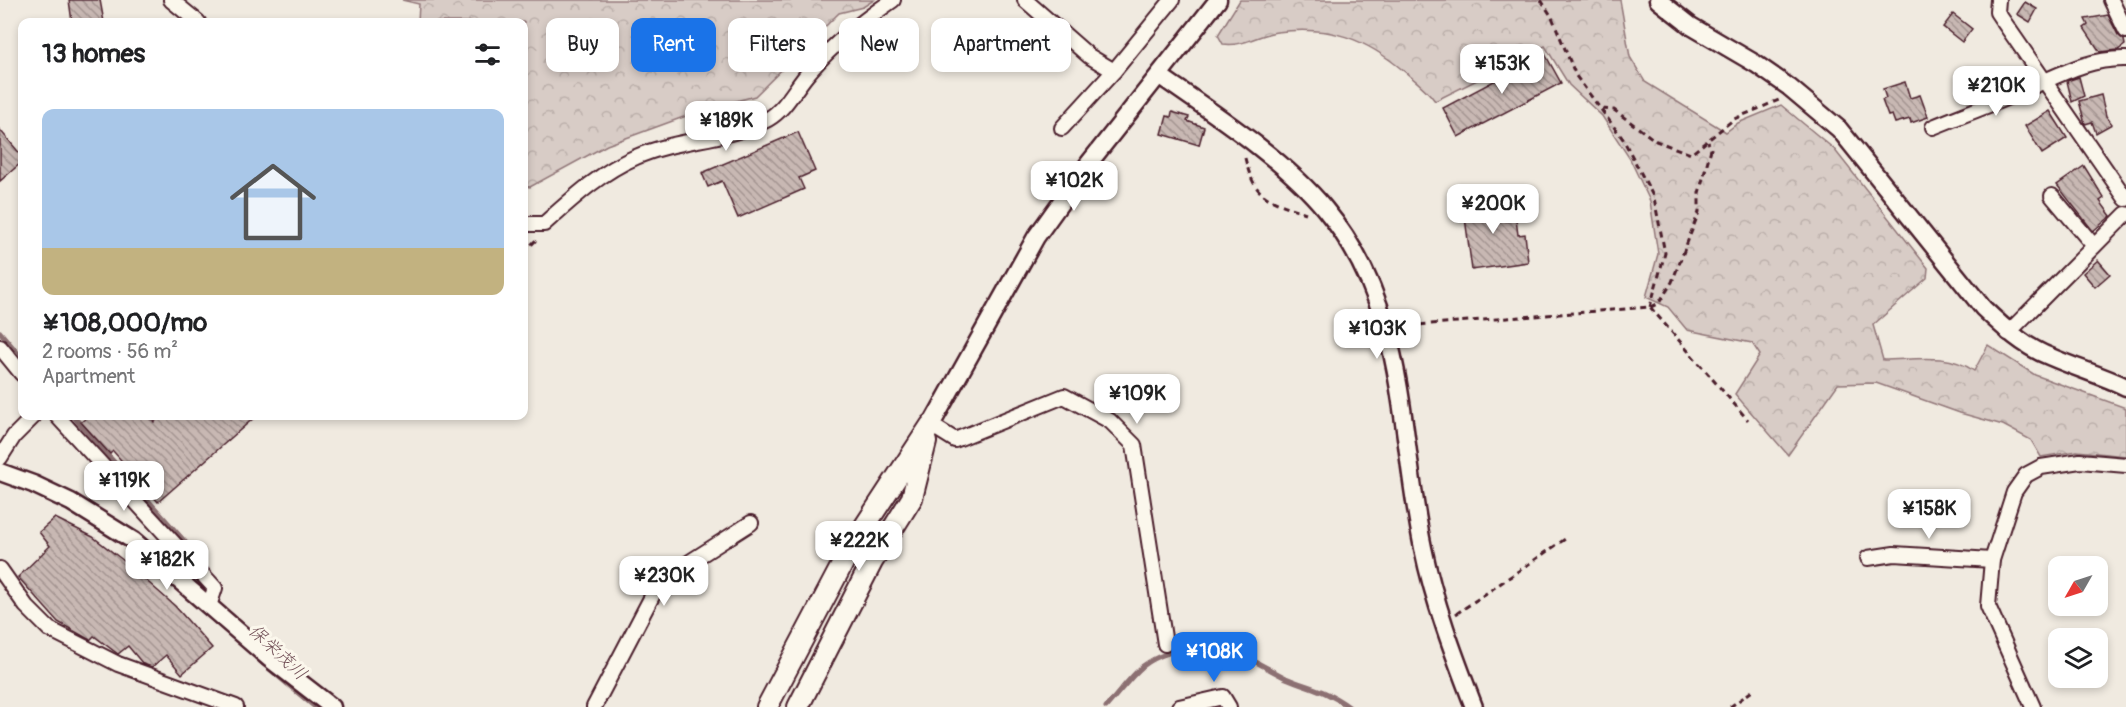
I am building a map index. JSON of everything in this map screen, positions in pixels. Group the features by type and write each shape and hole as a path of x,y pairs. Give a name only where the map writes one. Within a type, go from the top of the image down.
{"main road":[{"path":"767,707 853,544 931,425"},
{"path":"798,707 872,562 912,498 931,425"}],"street":[{"path":"171,0 193,18"},
{"path":"528,224 544,224 581,190 637,156 720,137 769,118 785,105 810,71 834,46 893,0"},
{"path":"1062,128 1114,71 1172,0"},
{"path":"1165,644 1134,445 1110,421 1064,396 955,440 931,425 1036,237 1089,163 1218,0"},
{"path":"1658,0 1690,26 1756,64 1794,91 1857,148 1983,308 2008,333 2049,357 2096,372 2126,387"},
{"path":"1998,0 1997,12 2046,79 2081,135 2126,198"},
{"path":"2111,0 2126,31"},
{"path":"1033,2 1089,56 1114,71"},
{"path":"1933,127 2046,79 2104,58 2126,59"},
{"path":"1160,76 1294,176 1326,209 1368,278 1391,343 1398,372 1423,549 1443,624 1474,707"},
{"path":"2052,196 2094,246"},
{"path":"2008,333 2126,214"},
{"path":"0,347 18,369"},
{"path":"0,458 14,436 30,420"},
{"path":"61,420 215,588 208,606"},
{"path":"2033,707 1988,606 1992,560 2014,492 2026,475 2041,466 2080,461 2126,465"},
{"path":"0,472 71,502 134,541 270,659 332,707"},
{"path":"594,707 660,581 751,523"},
{"path":"1868,558 1894,554 1992,560"},
{"path":"0,569 26,606 49,629 118,664 236,707"},
{"path":"1179,707 1224,697 1228,707"}],"path":[{"path":"1541,0 1552,17 1576,76 1602,109 1641,169 1654,198 1665,253 1650,307"},
{"path":"1602,109 1614,110 1656,141 1691,154 1734,119 1767,107 1794,91"},
{"path":"1246,139 1244,151 1251,180 1264,196 1309,214 1317,215 1326,209"},
{"path":"1391,343 1418,325 1650,307 1659,303 1672,282 1699,212 1699,193 1711,149 1708,142"},
{"path":"1650,307 1748,420"},
{"path":"1443,624 1568,537"},
{"path":"1730,707 1755,689"}],"green space":[{"path":"402,0 874,0 863,7 839,13 827,25 827,18 728,18 728,72 779,72 755,96 700,111 607,145 530,187 528,187 528,18 418,18 419,4"},
{"path":"1240,0 1620,0 1630,57 1645,82 1726,132 1738,123 1781,105 1834,149 1928,268 1927,278 1873,325 1883,360 1942,359 1964,365 1974,371 1988,345 2035,375 2126,408 2126,456 2077,451 2041,457 2031,440 2003,425 1960,413 1876,383 1838,384 1788,455 1735,394 1760,355 1752,343 1687,330 1668,307 1646,297 1658,254 1650,201 1630,159 1602,116 1569,85 1545,46 1435,101 1421,85 1390,60 1375,50 1345,37 1330,33 1296,30 1277,32 1237,44 1223,44 1218,35"}],"building":[{"path":"69,0 100,0 103,18 71,18"},
{"path":"2025,2 2037,9 2030,22 2017,14"},
{"path":"1953,14 1972,29 1962,42 1943,27"},
{"path":"2108,15 2125,45 2118,50 2100,52 2084,28 2088,25 2085,19"},
{"path":"1545,54 1561,83 1458,137 1443,108"},
{"path":"2079,77 2084,96 2072,102 2067,81"},
{"path":"1905,82 1910,98 1920,95 1928,117 1911,123 1910,119 1895,123 1892,115 1888,116 1882,100 1886,98 1883,89"},
{"path":"2101,95 2106,116 2112,124 2096,133 2092,122 2085,124 2079,101"},
{"path":"2050,111 2067,138 2042,154 2025,126"},
{"path":"1172,112 1189,117 1187,121 1204,127 1199,145 1162,134 1167,116 1171,117"},
{"path":"0,130 18,151 18,165 0,181"},
{"path":"798,132 815,171 799,178 804,189 738,218 722,181 708,187 702,173"},
{"path":"2084,166 2104,198 2100,201 2111,216 2093,231 2057,185"},
{"path":"1503,197 1506,221 1516,219 1518,235 1525,234 1528,262 1472,270 1463,203"},
{"path":"2098,260 2110,274 2095,287 2083,273"},
{"path":"84,420 152,420 154,422 157,420 251,420 158,502 113,451 110,454 81,422"},
{"path":"55,518 93,537 124,561 175,606 212,648 182,674 166,655 152,667 143,664 128,646 118,654 94,636 90,640 58,622 18,577 50,546 39,532"}],"waterway":[{"name":"保栄茂川","path":"0,332 18,353"},
{"name":"保栄茂川","path":"77,420 186,543 193,555"},
{"name":"保栄茂川","path":"1106,707 1143,666 1167,654 1195,649 1237,654 1286,678 1325,693 1349,707"},
{"name":"保栄茂川","path":"260,661 315,707"}]}
